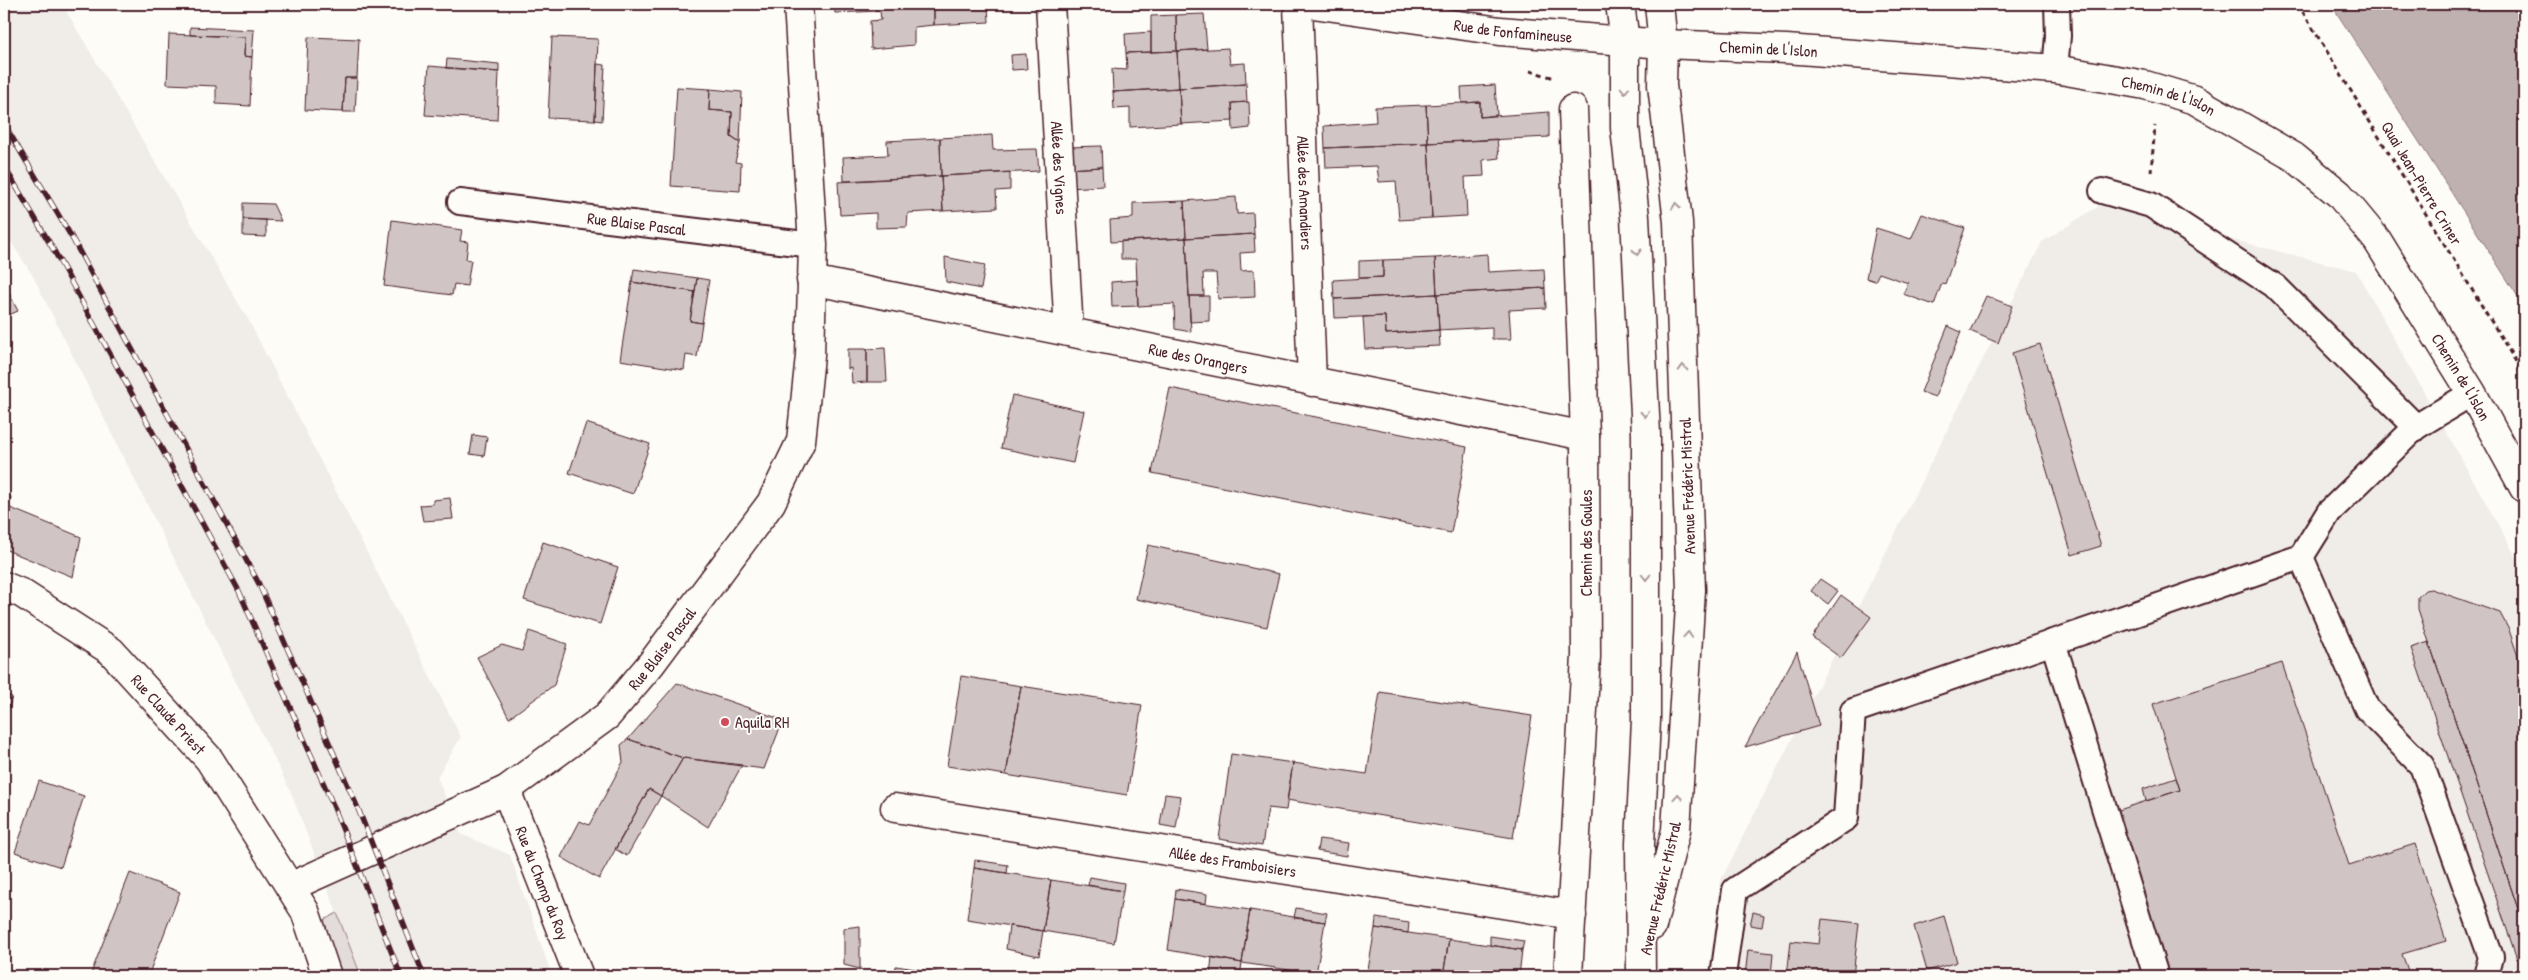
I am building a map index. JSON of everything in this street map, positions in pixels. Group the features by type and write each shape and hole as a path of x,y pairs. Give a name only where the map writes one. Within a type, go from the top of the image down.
{"street":[{"name":"Rue Blaise Pascal","path":"290,887 506,790 607,716 651,664 771,503 801,441 810,356 813,245 798,4"},
{"name":"Allée des Vignes","path":"1050,4 1069,332"},
{"name":"Allée des Amandiers","path":"1298,4 1312,382"},
{"name":"Rue de Fonfamineuse","path":"1313,4 1500,31 1625,41"},
{"name":"Avenue Frédéric Mistral","path":"1620,4 1625,41 1625,128 1635,217 1646,434 1646,720 1640,844 1642,970"},
{"name":"Avenue Frédéric Mistral","path":"1642,970 1676,830 1691,590 1678,222 1662,85 1663,44 1659,4"},
{"name":"Chemin de l'Islon","path":"1625,41 1786,49 2055,69 2160,89 2195,100 2247,128 2294,157 2339,194 2378,240 2472,393 2524,488"},
{"name":"Chemin des Goules","path":"1568,976 1586,656 1585,436 1573,109"},
{"name":"Rue des Orangers","path":"812,280 1585,436"},
{"name":"Rue Claude Priest","path":"4,586 21,592 111,651 209,759 305,911 327,976"},
{"name":"Rue du Champ du Roy","path":"506,790 579,976"},
{"name":"Allée des Framboisiers","path":"895,808 1572,915"}],"lane":[{"path":"2055,69 2058,36 2057,4"},
{"path":"2102,191 2151,205 2276,287 2416,427"},
{"name":"Rue Blaise Pascal","path":"460,202 813,245"},
{"path":"1723,976 1735,890 1846,818 1853,711 2300,557 2330,512 2416,427 2472,393"},
{"path":"2300,557 2367,709 2422,766 2491,956 2486,976"},
{"path":"2053,642 2156,976"}],"path":[{"name":"Quai Jean-Pierre Criner","path":"2298,4 2524,375"},
{"path":"2151,205 2151,151 2160,89"}],"shaded area":[{"path":"4,4 62,4 249,321 461,737 437,777 461,834 510,855 552,976 361,976 290,790 33,276 4,231"},
{"path":"2331,4 2524,4 2524,306"},
{"path":"2099,206 2356,271 2524,571 2524,976 1708,976 1721,880 2042,242"},
{"path":"337,913 361,976 340,976 324,920"}],"building":[{"path":"834,4 934,4 934,25 914,27 914,45 871,49 870,21 881,20 880,11 835,13"},
{"path":"934,4 1027,4 988,6 989,22 934,25"},
{"path":"1204,14 1207,49 1177,51 1176,15"},
{"path":"1176,15 1177,51 1151,52 1151,16"},
{"path":"190,27 254,30 252,57 244,56 245,37 190,35"},
{"path":"1151,32 1151,52 1126,53 1125,34"},
{"path":"169,34 245,37 244,56 252,57 250,106 216,104 216,86 167,84"},
{"path":"308,37 359,39 357,78 345,78 343,112 305,110"},
{"path":"552,37 598,39 595,120 548,118"},
{"path":"1228,48 1230,64 1245,63 1246,84 1179,88 1177,51"},
{"path":"1177,51 1179,88 1113,92 1112,69 1127,70 1126,53"},
{"path":"1026,54 1027,69 1012,70 1011,55"},
{"path":"447,59 499,64 499,72 446,68"},
{"path":"597,64 605,65 602,121 595,120"},
{"path":"429,66 499,72 497,120 425,115"},
{"path":"345,78 357,78 355,112 343,112"},
{"path":"1246,84 1247,102 1232,103 1233,121 1181,124 1179,88"},
{"path":"1495,85 1497,115 1480,117 1480,102 1462,103 1461,87"},
{"path":"677,87 710,89 709,110 732,112 731,137 740,143 735,162 741,163 740,191 671,186"},
{"path":"1179,88 1181,124 1130,127 1130,108 1114,109 1113,92"},
{"path":"710,89 742,92 740,143 731,137 732,112 709,110"},
{"path":"1249,102 1250,128 1233,130 1232,103"},
{"path":"1480,102 1480,117 1549,112 1549,137 1428,143 1426,105"},
{"path":"1426,105 1428,143 1325,148 1324,126 1376,122 1375,107"},
{"path":"992,135 993,150 1037,149 1039,171 941,176 940,138"},
{"path":"940,138 941,176 844,181 843,157 888,155 887,141"},
{"path":"1497,139 1499,158 1483,160 1484,176 1465,177 1467,216 1432,218 1428,143"},
{"path":"1428,143 1432,218 1399,220 1396,181 1379,182 1377,166 1326,168 1325,148"},
{"path":"1101,146 1102,167 1068,169 1067,147"},
{"path":"1102,167 1103,186 1069,188 1068,169"},
{"path":"1010,172 1010,190 996,191 997,208 943,211 941,176"},
{"path":"941,176 943,211 908,213 907,227 876,228 876,213 840,215 838,182"},
{"path":"1236,197 1237,214 1253,213 1254,234 1186,238 1184,201"},
{"path":"1184,201 1186,238 1111,242 1110,220 1133,218 1133,203"},
{"path":"243,203 273,204 281,221 243,219"},
{"path":"1922,214 1965,228 1945,284 1942,283 1934,305 1903,294 1908,283 1879,273 1875,281 1866,278 1876,228 1911,239"},
{"path":"243,219 266,220 266,237 243,236"},
{"path":"392,220 462,230 460,241 468,242 466,259 471,260 467,286 454,284 452,295 384,286"},
{"path":"1254,234 1255,252 1240,253 1241,271 1254,270 1255,297 1218,299 1216,273 1203,273 1204,296 1189,296 1186,238"},
{"path":"1186,238 1191,332 1175,329 1174,304 1138,306 1136,259 1121,259 1121,241"},
{"path":"1487,254 1488,272 1544,269 1545,288 1437,294 1435,258"},
{"path":"945,257 985,265 981,289 946,282"},
{"path":"1435,258 1437,294 1334,299 1333,280 1383,277 1383,260"},
{"path":"1383,260 1383,277 1359,278 1359,261"},
{"path":"634,269 697,278 695,292 632,282"},
{"path":"697,278 709,280 702,323 690,321"},
{"path":"1137,280 1138,306 1112,307 1111,282"},
{"path":"632,282 695,292 690,321 702,323 697,357 686,355 684,370 620,360"},
{"path":"4,283 18,311 4,317"},
{"path":"1545,288 1546,308 1509,310 1511,339 1492,339 1492,327 1439,330 1437,294"},
{"path":"1437,294 1439,330 1386,334 1385,316 1335,318 1334,299"},
{"path":"1189,296 1209,296 1209,321 1190,322"},
{"path":"1986,296 2012,306 1998,343 1970,331"},
{"path":"1385,316 1386,334 1439,330 1440,346 1365,349 1363,317"},
{"path":"1948,326 1961,332 1935,397 1921,392"},
{"path":"2040,344 2101,546 2072,555 2012,353"},
{"path":"885,348 887,382 867,382 867,349"},
{"path":"848,349 867,349 867,382 852,383 851,368 848,369"},
{"path":"1170,388 1467,447 1451,533 1152,473"},
{"path":"1012,395 1084,411 1073,463 1001,448"},
{"path":"586,423 650,444 633,494 569,473"},
{"path":"473,435 487,437 484,456 470,454"},
{"path":"4,494 11,497 8,507 81,537 73,577 4,549"},
{"path":"450,498 453,519 423,521 420,505 433,504 433,500"},
{"path":"543,542 618,567 600,624 524,600"},
{"path":"1148,545 1279,574 1267,627 1136,599"},
{"path":"1820,579 1838,591 1828,604 1811,591"},
{"path":"2431,589 2500,613 2509,630 2524,674 2524,927 2418,609 2418,597 2425,590"},
{"path":"1841,595 1871,617 1841,658 1812,637"},
{"path":"529,631 567,644 554,685 509,718 477,657 502,645 522,651"},
{"path":"2429,642 2524,927 2524,957 2517,959 2411,648"},
{"path":"1797,652 1819,726 1745,747"},
{"path":"2282,663 2349,865 2415,844 2446,941 2402,954 2410,976 2168,976 2116,811 2180,790 2153,704"},
{"path":"961,676 1021,686 1006,775 947,766"},
{"path":"677,683 783,720 764,769 683,758 628,739"},
{"path":"1021,686 1142,705 1127,795 1006,775"},
{"path":"1380,692 1532,716 1513,838 1287,800 1293,763 1367,774"},
{"path":"4,694 12,697 4,722"},
{"path":"628,739 683,758 661,796 649,789 599,879 561,857 580,821 589,825 623,762 621,745"},
{"path":"1231,754 1293,763 1286,810 1268,808 1262,846 1219,839"},
{"path":"683,758 742,765 708,827 661,796"},
{"path":"2176,778 2180,790 2146,801 2143,789"},
{"path":"39,781 84,796 61,867 15,852"},
{"path":"649,789 661,796 627,856 615,849"},
{"path":"1165,794 1181,796 1176,828 1160,825"},
{"path":"1319,839 1349,843 1347,856 1317,851"},
{"path":"975,860 1008,865 1007,873 974,868"},
{"path":"974,868 1051,880 1043,931 967,919"},
{"path":"130,873 180,892 148,976 90,976"},
{"path":"1090,877 1124,883 1123,891 1088,885"},
{"path":"1051,880 1123,891 1114,943 1043,931"},
{"path":"1176,889 1207,894 1206,904 1175,899"},
{"path":"1175,899 1250,910 1242,963 1168,950"},
{"path":"1296,908 1327,913 1325,922 1294,918"},
{"path":"1250,910 1325,922 1316,974 1242,963"},
{"path":"1753,912 1764,915 1762,927 1750,925"},
{"path":"1944,916 1957,962 1927,971 1914,926"},
{"path":"1376,918 1409,923 1408,933 1375,928"},
{"path":"1822,919 1859,923 1853,976 1787,976 1791,941 1819,944"},
{"path":"860,926 860,969 844,965 844,928"},
{"path":"1009,926 1043,931 1039,956 1006,949"},
{"path":"1375,928 1449,939 1443,976 1367,976"},
{"path":"1490,936 1524,941 1522,950 1490,945"},
{"path":"1449,939 1522,950 1519,976 1443,976"},
{"path":"1748,950 1773,953 1771,976 1745,976"},
{"path":"1212,957 1242,963 1240,976 1210,975"},
{"path":"896,966 961,976 894,976"}],"railway":[{"path":"4,124 71,236 258,582 357,806 424,976"},
{"path":"4,166 52,247 239,591 333,805 401,976"}],"place":[{"name":"Aquila RH","path":"725,722"}]}
